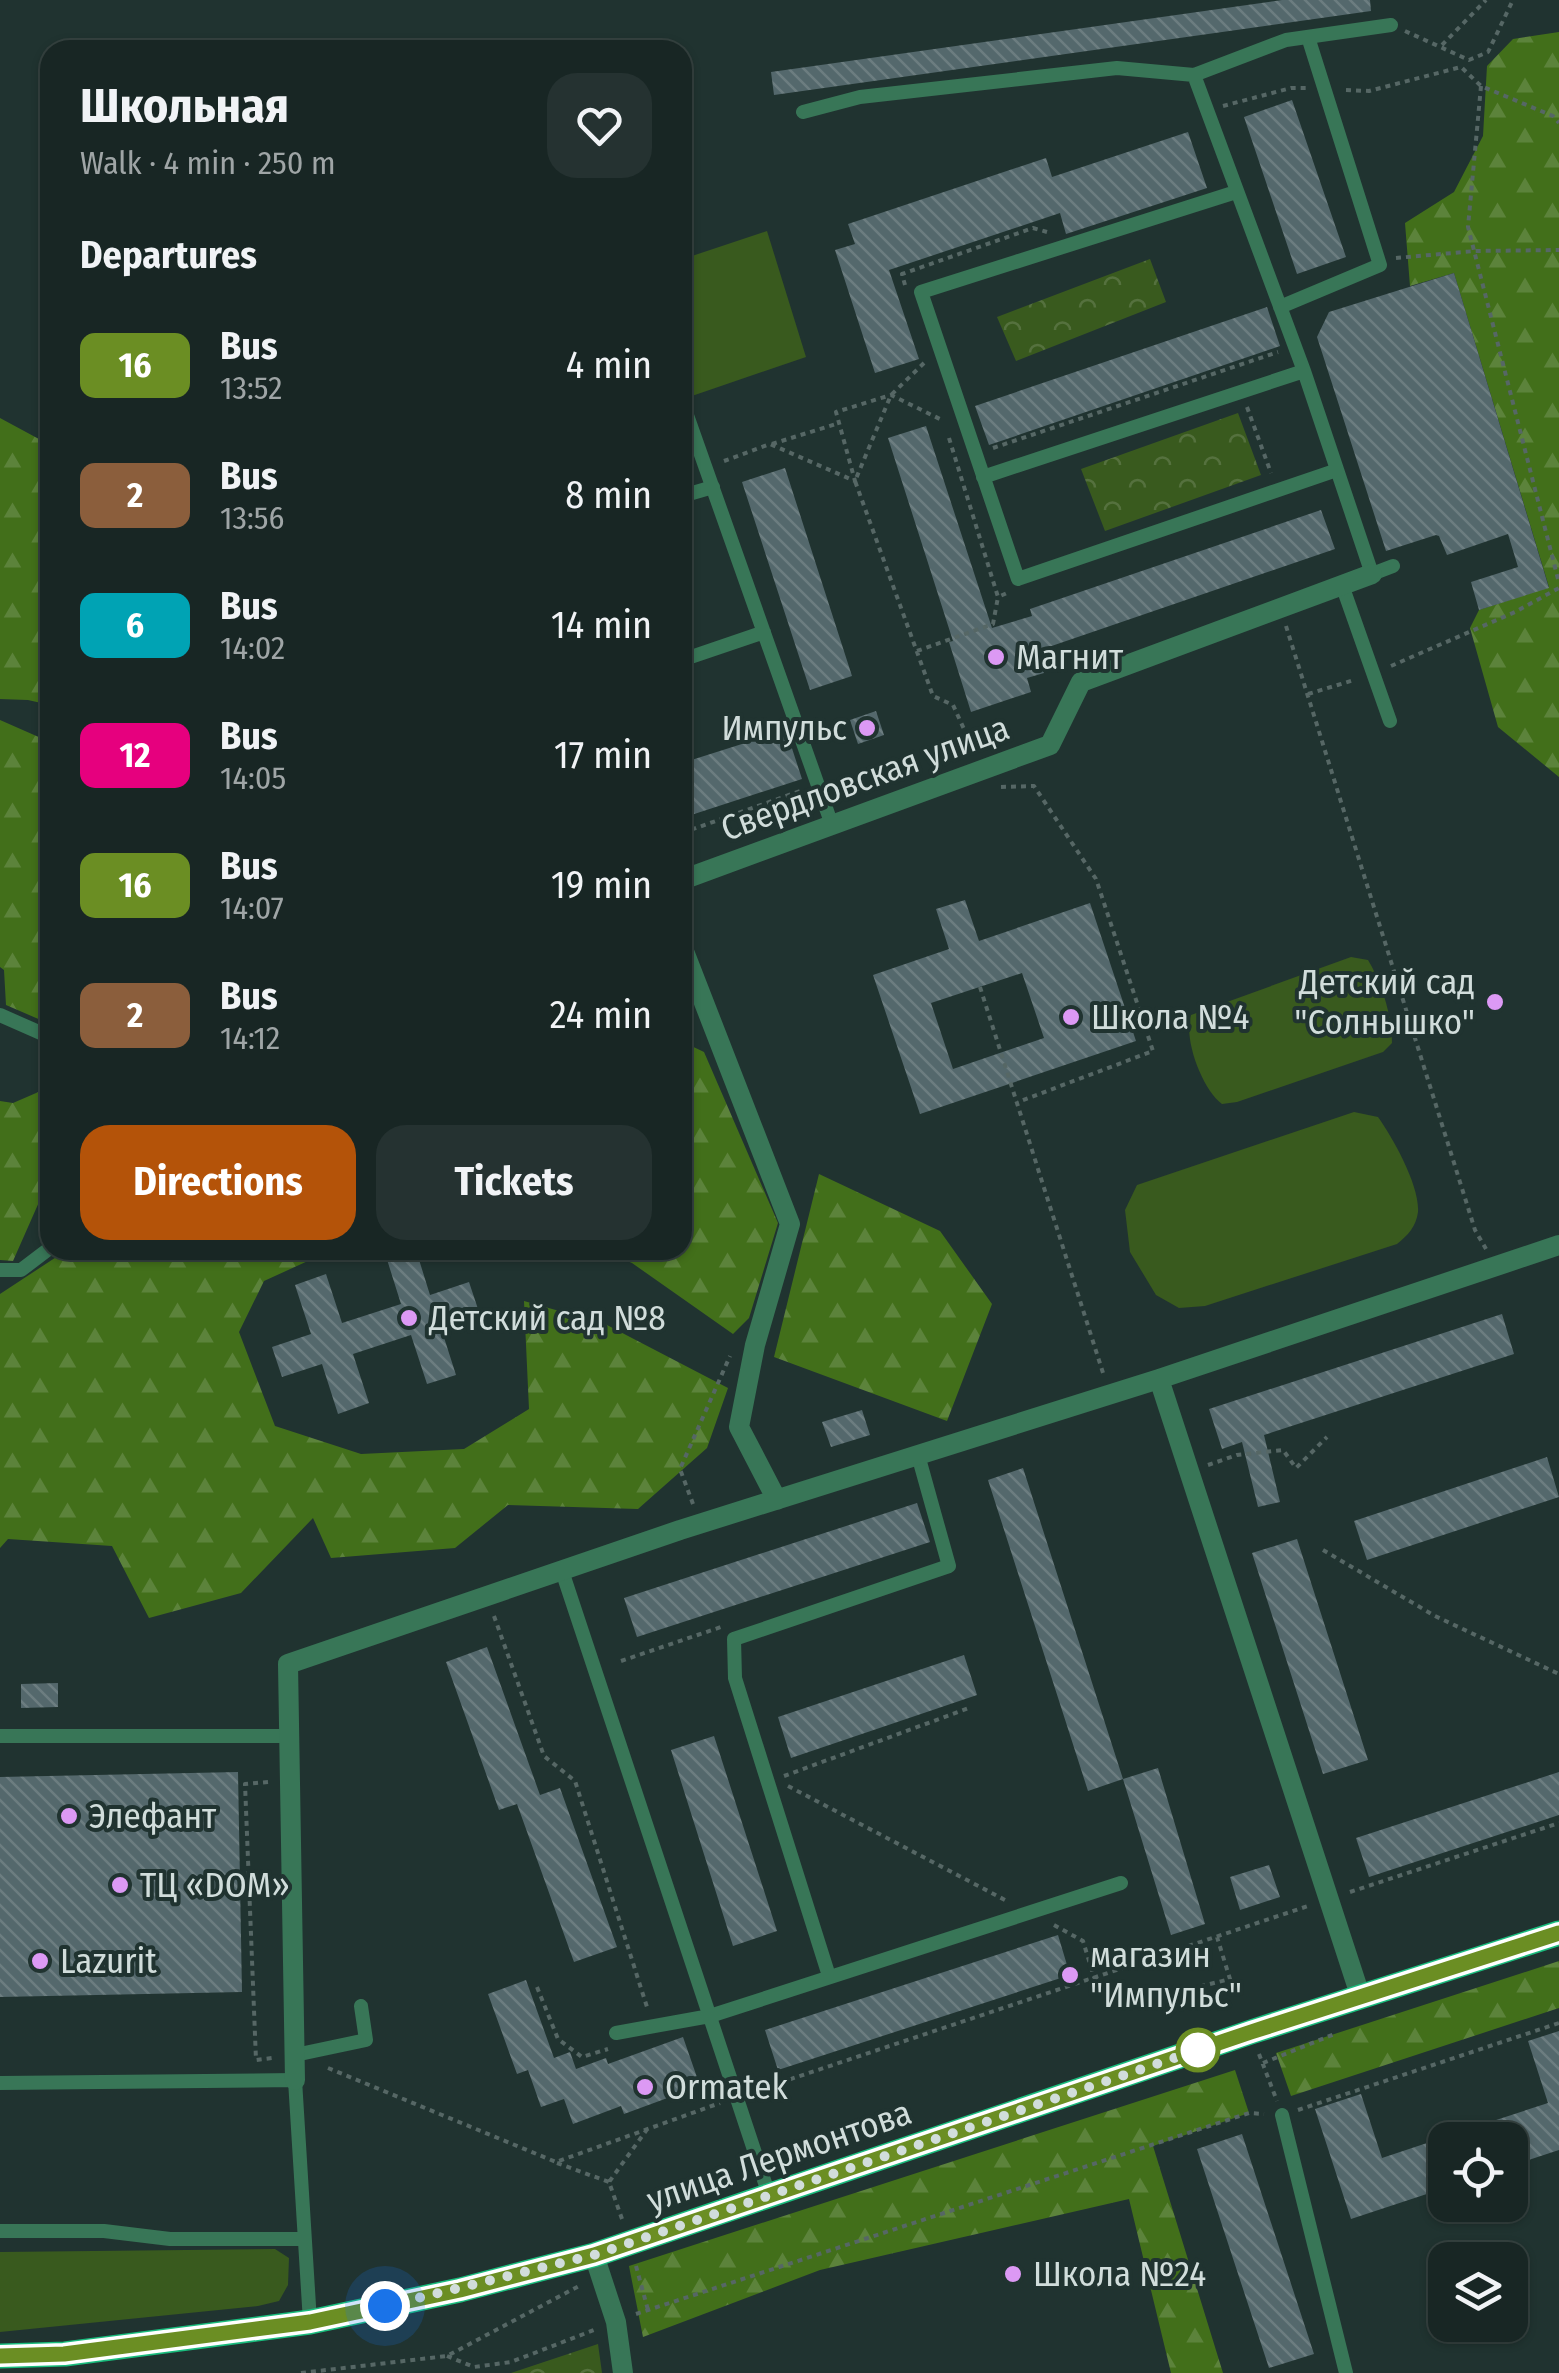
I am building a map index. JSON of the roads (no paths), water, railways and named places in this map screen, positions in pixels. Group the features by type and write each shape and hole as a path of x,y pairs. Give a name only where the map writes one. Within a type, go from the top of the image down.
{"main road":[{"name":"улица Лермонтова","path":"0,2356 64,2354 310,2322 597,2264 770,2196 1232,2038 1559,1933"}],"street":[{"name":"Свердловская улица","path":"692,876 1050,745 1081,682 1372,574"},
{"path":"692,972 790,1224 755,1345 739,1427 777,1500"},
{"path":"295,2080 288,1664 1559,1245"},
{"path":"1158,1378 1360,1998"},
{"path":"597,2264 616,2322 623,2373"}],"lane":[{"path":"803,112 860,97 1117,68 1194,75 1286,40 1391,25"},
{"path":"1280,307 1380,265 1308,37"},
{"path":"1194,75 1304,371 1372,574 1393,566"},
{"path":"1236,192 921,292 1018,578 1337,470"},
{"path":"983,477 1304,371"},
{"path":"692,429 832,825"},
{"path":"692,493 713,487"},
{"path":"1342,585 1390,721"},
{"path":"692,657 764,632"},
{"path":"0,1015 40,1033"},
{"path":"0,1270 21,1270 40,1256"},
{"path":"828,1976 735,1678 734,1639 949,1566 918,1455"},
{"path":"562,1571 770,2196"},
{"path":"0,1736 289,1736"},
{"path":"617,2040 653,2026 710,2016 1120,1883"},
{"path":"294,2055 366,2040 361,2006"},
{"path":"0,2083 295,2080 310,2322"},
{"path":"1282,2115 1346,2373"},
{"path":"0,2231 104,2232 170,2239 302,2239"}],"place":[{"name":"Магнит","path":"996,657"},
{"name":"Импульс","path":"867,728"},
{"name":"Детский сад \"Солнышко\"","path":"1495,1002"},
{"name":"Школа №4","path":"1071,1017"},
{"name":"Детский сад №8","path":"409,1318"},
{"name":"Элефант","path":"69,1816"},
{"name":"ТЦ «DOM»","path":"120,1885"},
{"name":"Lazurit","path":"40,1961"},
{"name":"магазин \"Импульс\"","path":"1070,1975"},
{"name":"Ormatek","path":"645,2087"},
{"name":"Школа №24","path":"1013,2274"}]}
